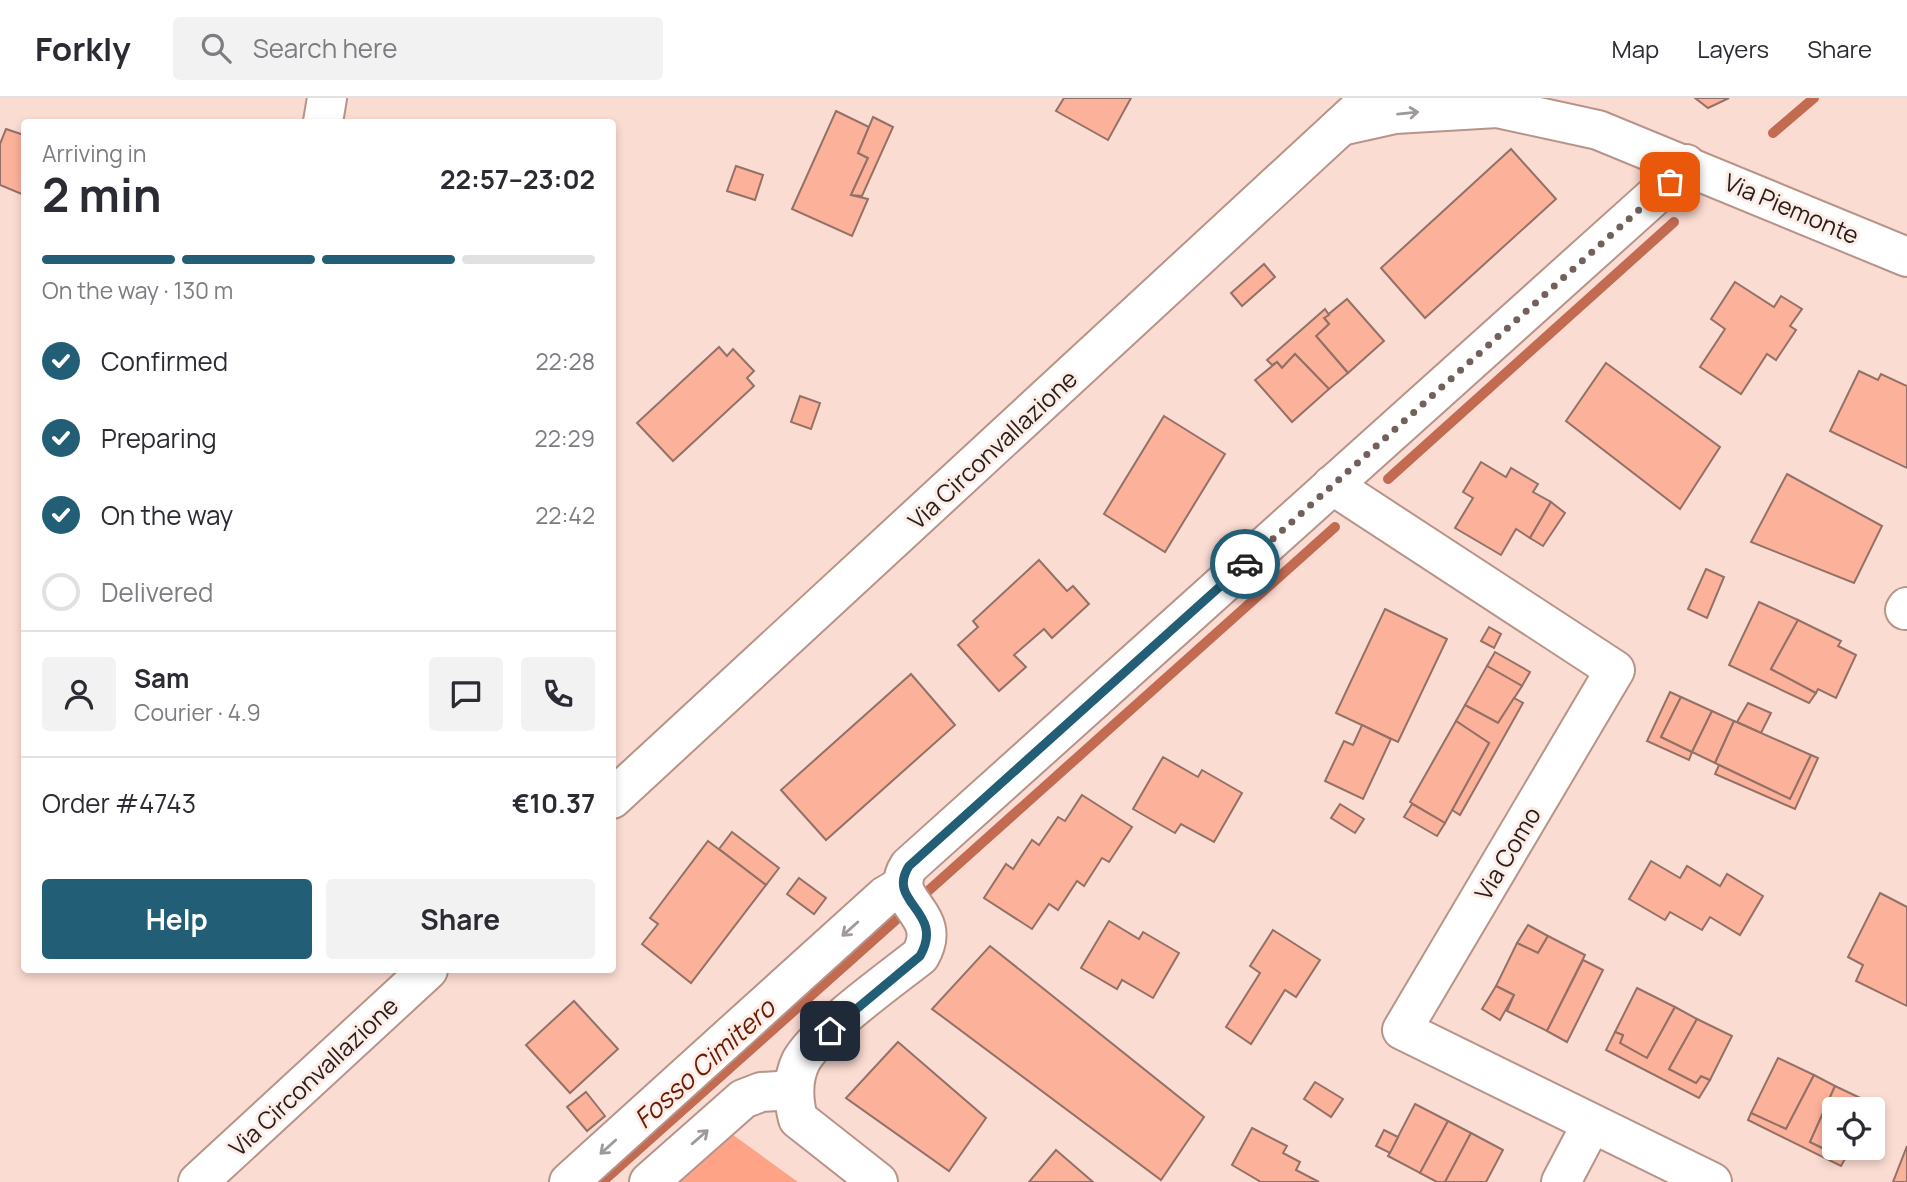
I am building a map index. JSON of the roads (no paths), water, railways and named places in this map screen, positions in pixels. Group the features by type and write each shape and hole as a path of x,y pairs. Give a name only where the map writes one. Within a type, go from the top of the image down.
{"street":[{"path":"324,119 327,98"},
{"name":"Via Circonvallazione","path":"616,795 1371,98"},
{"name":"Via Piemonte","path":"1557,98 1598,130"},
{"name":"Via Piemonte","path":"1341,126 1395,114 1489,103 1598,130 1907,257"},
{"path":"878,1182 797,1119 794,1090 796,1073 811,1046 920,956 928,942 903,876 909,866 1660,191 1686,164"},
{"name":"Via Como","path":"1332,485 1615,670 1402,1030 1712,1182"},
{"path":"569,1182 885,896 912,902"},
{"name":"Via Circonvallazione","path":"198,1182 425,973"},
{"path":"649,1182 743,1099 761,1092 794,1090"},
{"path":"1561,1182 1591,1125"}],"waterway":[{"name":"Fosso Cimitero","path":"1773,133 1814,98"},
{"name":"Fosso Cimitero","path":"1388,479 1674,222"},
{"name":"Fosso Cimitero","path":"918,900 1335,527"},
{"name":"Fosso Cimitero","path":"602,1182 907,910"}]}
